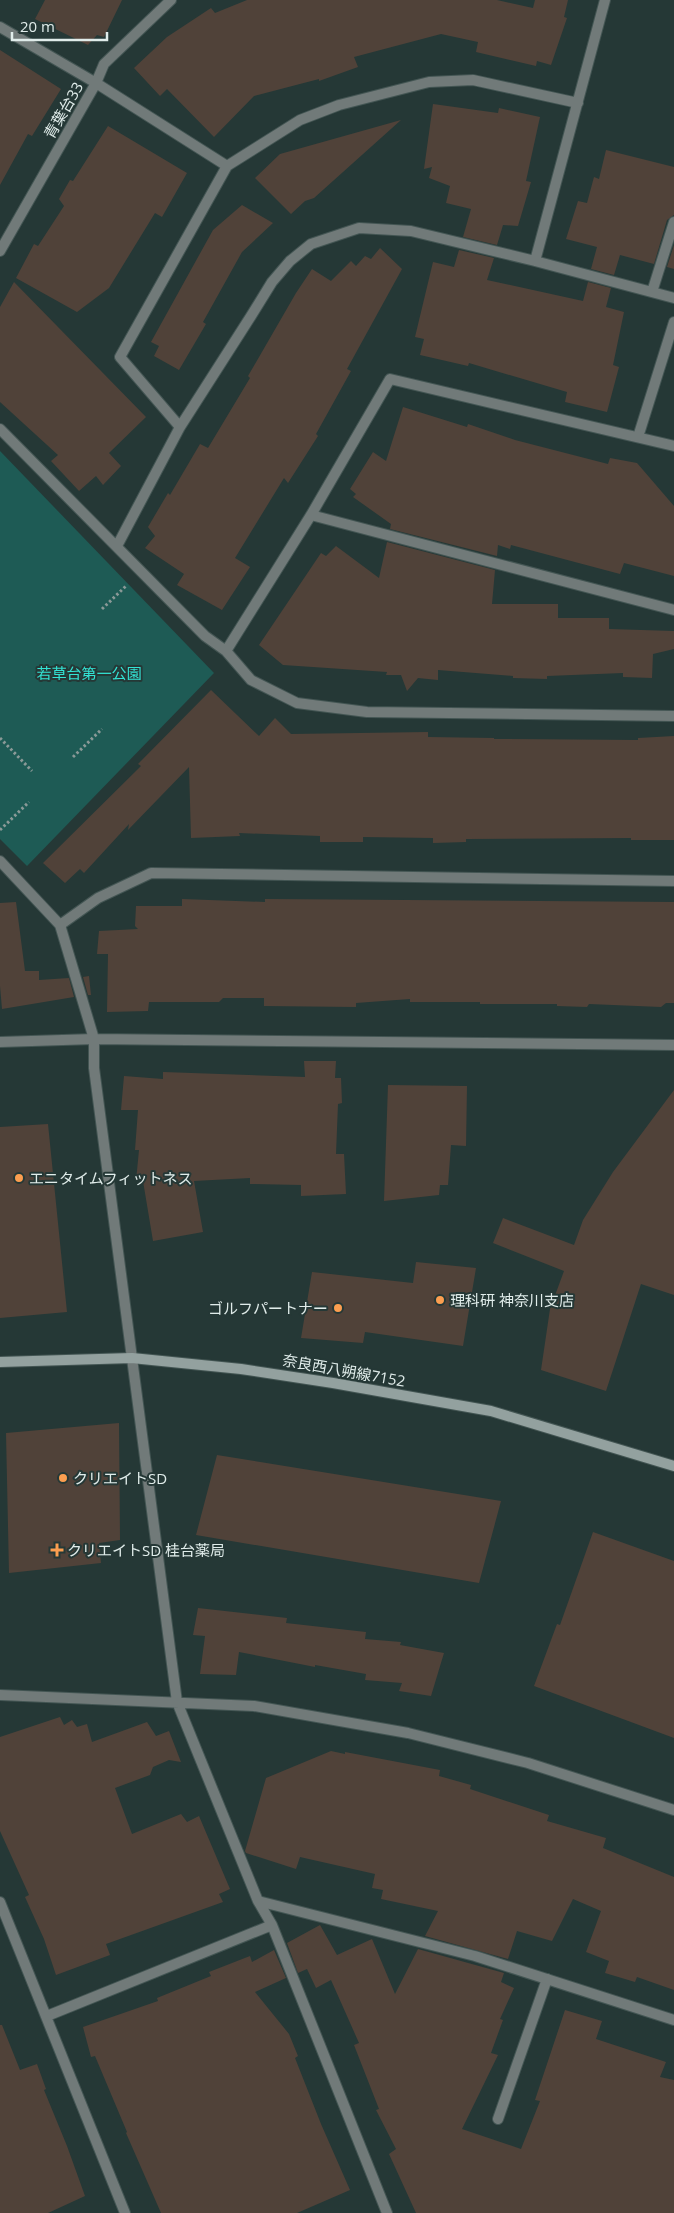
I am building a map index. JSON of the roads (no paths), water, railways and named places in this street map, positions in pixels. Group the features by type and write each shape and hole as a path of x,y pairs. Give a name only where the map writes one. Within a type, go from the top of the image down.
{"street":[{"name":"青葉台33","path":"0,251 96,83 104,64 171,0"},
{"path":"535,261 605,0"},
{"path":"0,27 96,83 227,166"},
{"path":"180,427 120,357 227,166 300,120 339,105 429,82 474,80 578,103"},
{"path":"652,292 674,222"},
{"path":"117,546 180,427 272,282 290,261 311,244 359,228 411,231 535,261 674,298"},
{"path":"638,437 674,322"},
{"path":"226,651 311,515 390,379 674,446"},
{"path":"0,429 205,636 226,651 250,680 297,704 367,712 674,716"},
{"path":"311,515 674,610"},
{"path":"1,863 60,925 94,1039 94,1068 177,1702 258,1901 272,1925 387,2213"},
{"path":"60,925 98,898 151,873 674,881"},
{"path":"0,1042 94,1039 674,1044"},
{"name":"奈良西八朔線7152","path":"0,1362 132,1358 241,1369 333,1383 491,1411 674,1466"},
{"path":"0,1695 254,1706 408,1733 528,1763 674,1810"},
{"path":"258,1901 475,1956 674,2020"},
{"path":"0,1902 125,2213"},
{"path":"47,2016 272,1925"},
{"path":"498,2119 546,1979"}],"place":[{"name":"エニタイムフィットネス","path":"19,1178"},
{"name":"理科研 神奈川支店","path":"440,1300"},
{"name":"ゴルフパートナー","path":"338,1308"},
{"name":"クリエイトSD","path":"63,1478"},
{"name":"クリエイトSD 桂台薬局","path":"57,1550"}],"park label":[{"name":"若草台第一公園","path":"89,673"}]}
